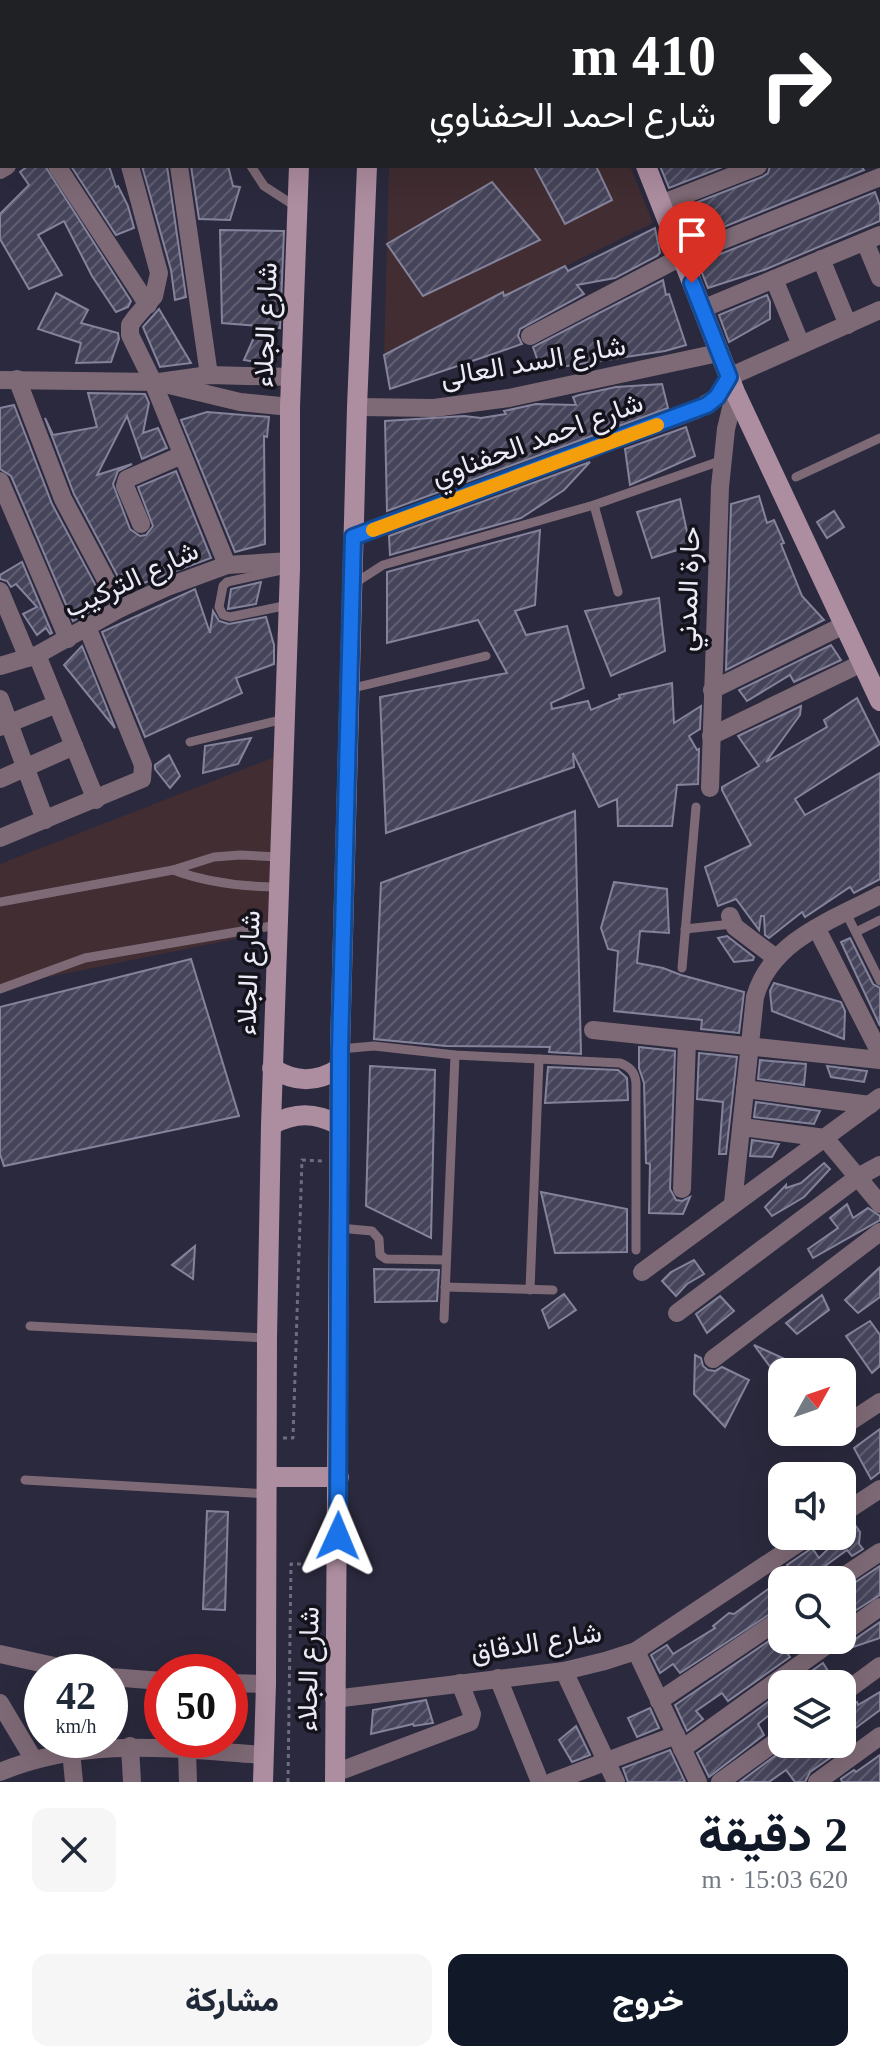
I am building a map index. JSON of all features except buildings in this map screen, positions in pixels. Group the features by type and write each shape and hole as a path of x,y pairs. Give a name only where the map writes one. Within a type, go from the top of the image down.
{"main road":[{"name":"شارع الجلاء","path":"263,1782 272,1068 290,565 290,407 299,168"},
{"name":"شارع الجلاء","path":"335,1777 340,1059 353,537 367,168"},
{"path":"647,168 732,385 880,701"},
{"path":"272,1068 285,1076 313,1080 327,1076 340,1059"},
{"path":"271,1125 283,1118 312,1115 339,1125"},
{"path":"267,1486 339,1477"}],"street":[{"path":"58,168 148,305"},
{"path":"131,168 159,273 154,296 130,325 130,335 156,382 227,565"},
{"path":"179,168 209,375"},
{"path":"661,204 753,168"},
{"path":"530,336 681,257 880,177"},
{"path":"702,309 872,238 880,278"},
{"path":"821,259 848,325"},
{"path":"774,279 801,345"},
{"path":"732,385 801,345 880,310"},
{"name":"شارع السد العالى","path":"357,407 434,408 509,398 718,353"},
{"path":"121,608 63,499 8,380 156,382 209,375 292,377"},
{"path":"156,382 240,402 290,407"},
{"name":"حارة المدني","path":"710,788 723,460 732,385"},
{"name":"شارع احمد الحفناوي","path":"353,537 696,410 732,385"},
{"path":"141,524 125,486 127,479 182,455"},
{"path":"0,481 68,639"},
{"name":"شارع التركيب","path":"0,666 32,656 68,639 121,608 167,587 227,565 290,565"},
{"path":"0,591 57,704 96,800"},
{"path":"712,690 844,625"},
{"path":"0,838 136,783 145,772 87,627"},
{"path":"711,736 862,663"},
{"path":"0,699 5,726 45,820"},
{"path":"5,726 57,704"},
{"path":"0,779 74,746"},
{"path":"733,1203 759,982 788,946 880,895"},
{"path":"731,920 776,958"},
{"path":"817,929 880,1053"},
{"path":"593,1030 880,1060"},
{"path":"682,1189 687,1040"},
{"path":"745,1089 875,1101"},
{"path":"642,1272 875,1101"},
{"path":"742,1127 825,1138 880,1204"},
{"path":"677,1313 858,1177 880,1165"},
{"path":"713,1359 880,1232"},
{"path":"856,1418 880,1402"},
{"path":"856,1505 880,1489"},
{"name":"شارع الدقاق","path":"334,1699 564,1671 636,1651 788,1550"},
{"path":"856,1568 880,1552"},
{"path":"856,1624 880,1607"},
{"path":"659,1701 768,1627"},
{"path":"636,1651 698,1782"},
{"path":"0,1654 24,1659"},
{"path":"552,1782 606,1762 679,1742 813,1654"},
{"path":"856,1684 880,1666"},
{"path":"564,1671 616,1782"},
{"path":"498,1678 540,1782"},
{"path":"335,1777 470,1722 472,1714 460,1683"},
{"path":"248,1684 266,1684"},
{"path":"0,1703 34,1760"},
{"path":"817,1782 880,1736"},
{"path":"132,1782 130,1746 144,1747"},
{"path":"720,1782 768,1747"},
{"path":"248,1754 264,1755"},
{"path":"9,1774 42,1758"},
{"path":"72,1758 74,1782"},
{"path":"187,1758 188,1782"}],"lane":[{"path":"252,168 264,186 297,208"},
{"path":"796,477 880,438"},
{"path":"352,585 383,565 594,505 723,460"},
{"path":"594,505 618,592"},
{"path":"288,605 230,617 223,615 219,607 223,586 232,579 290,565"},
{"path":"349,689 486,656"},
{"path":"190,742 284,719"},
{"path":"682,968 696,807"},
{"path":"0,902 173,870 214,857 280,857"},
{"path":"173,870 213,883 238,887 279,887"},
{"path":"846,913 880,981"},
{"path":"685,929 731,920"},
{"path":"856,932 880,920"},
{"path":"0,989 85,958 277,925"},
{"path":"340,1059 374,1046 455,1055 620,1063 632,1070 635,1076 636,1250"},
{"path":"444,1319 455,1055"},
{"path":"530,1290 539,1059"},
{"path":"339,1228 372,1231 379,1239 380,1255 386,1259 446,1260"},
{"path":"445,1287 553,1290"},
{"path":"30,1326 267,1338"},
{"path":"25,1480 267,1486"}],"path":[{"path":"267,1439 293,1438 302,1160 339,1162"},
{"path":"288,1782 291,1564 337,1565"}],"shaded area":[{"path":"389,168 631,168 653,223 384,355"},
{"path":"285,753 279,930 0,987 0,864"}],"slow traffic":[{"path":"373,530 657,425"}],"route":[{"path":"338,1536 340,1049 353,537 707,405 717,397 729,377 692,283"}]}
